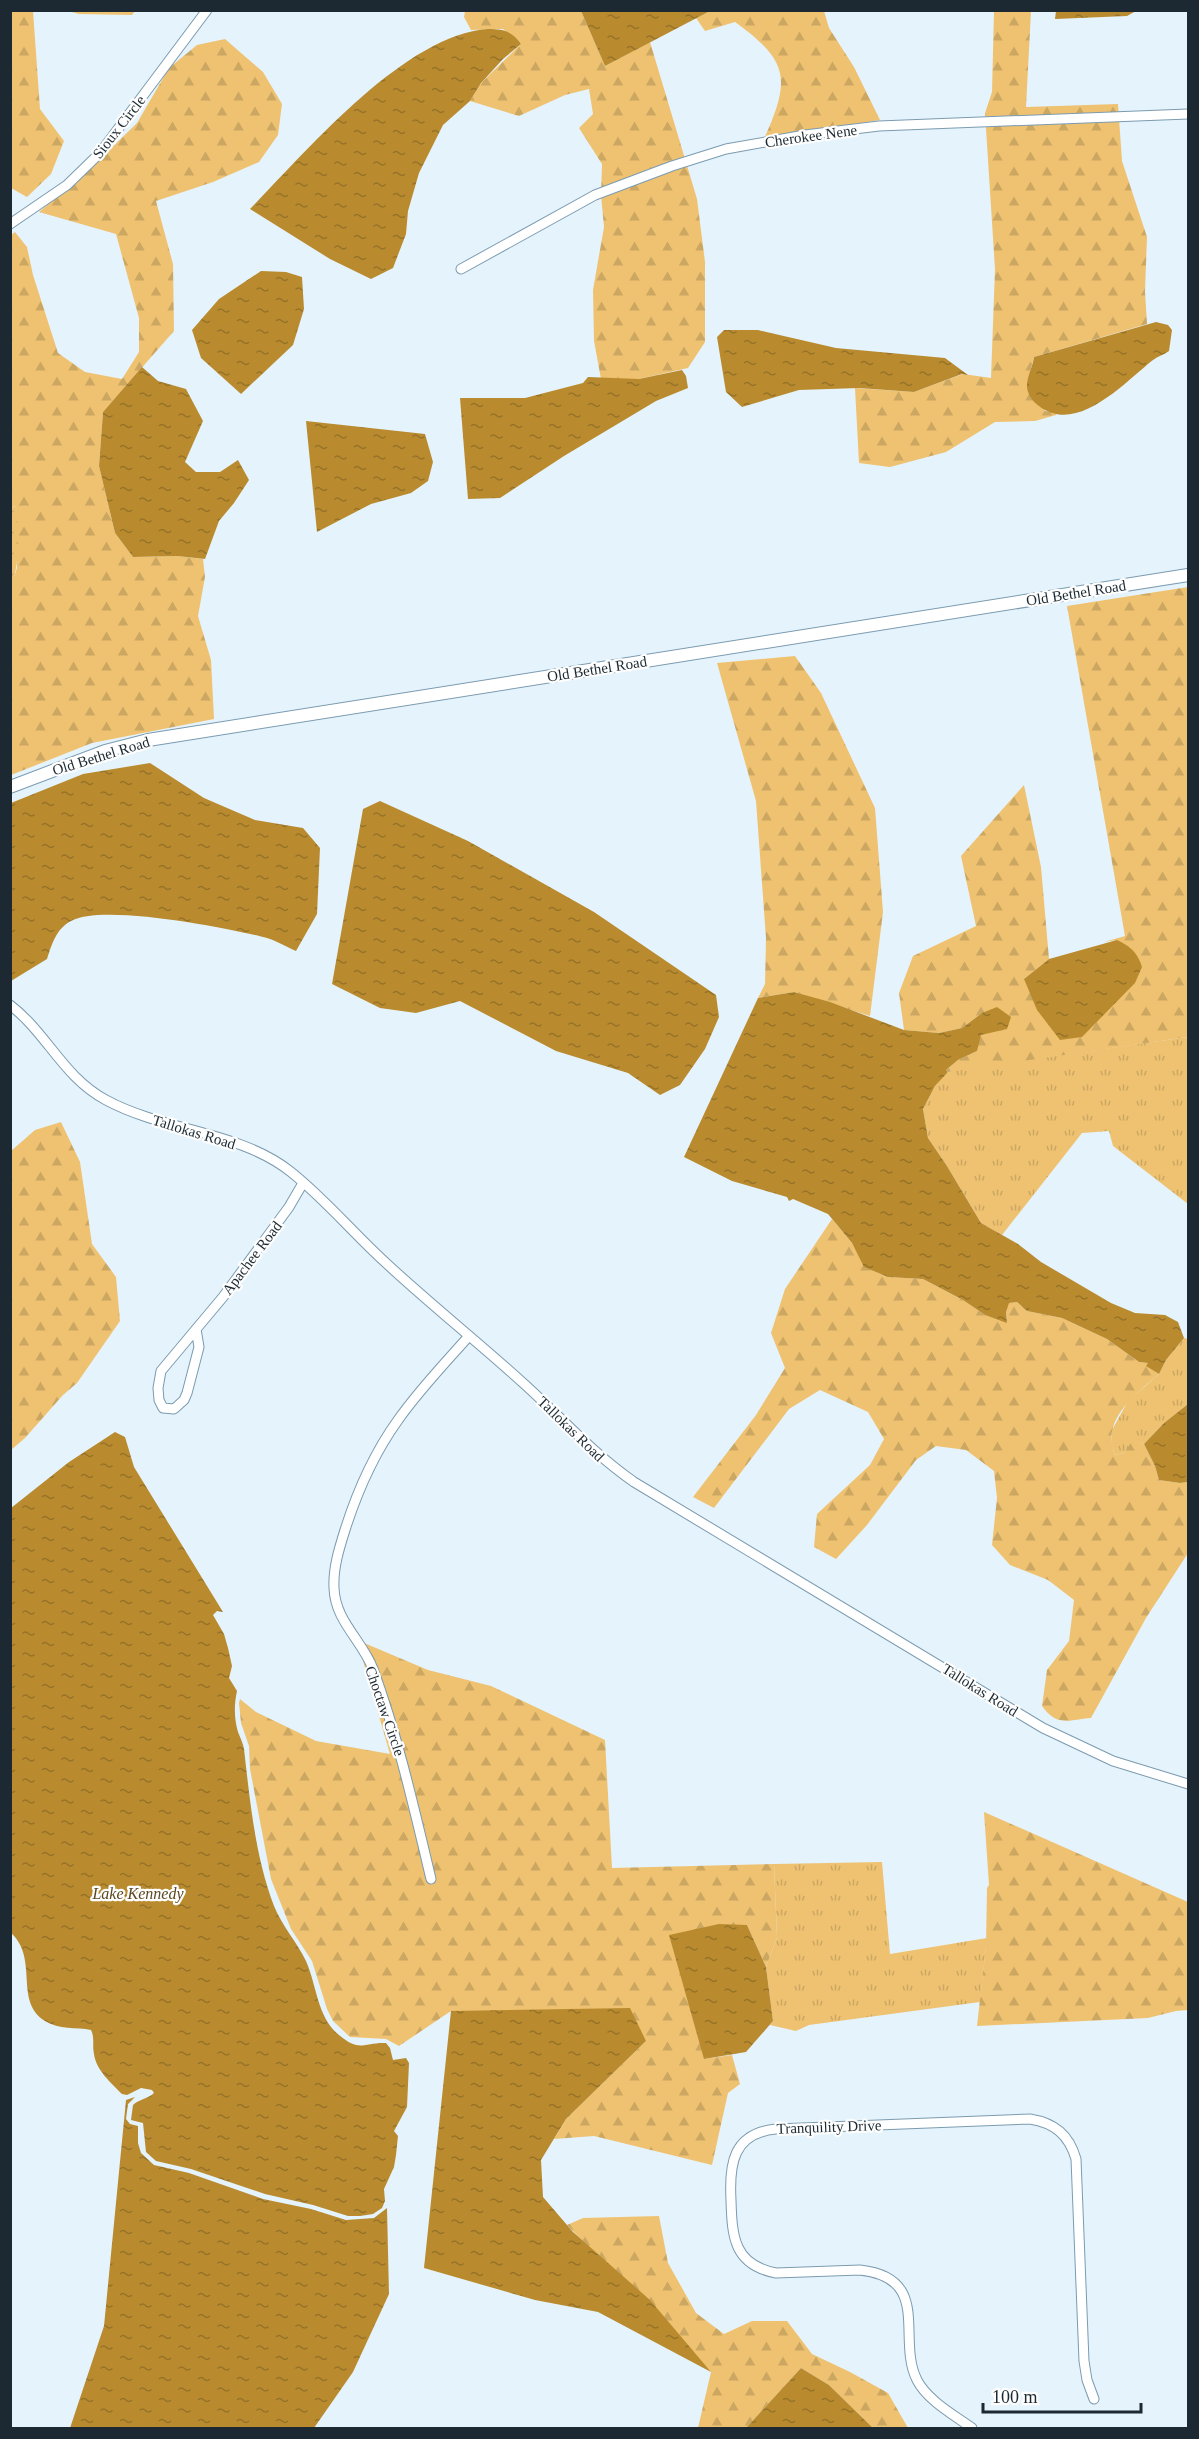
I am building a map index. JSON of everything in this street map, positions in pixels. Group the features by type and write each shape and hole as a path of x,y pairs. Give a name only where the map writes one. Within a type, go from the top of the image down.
{"street":[{"name":"Sioux Circle","path":"10,224 67,185 100,153 207,10"},
{"name":"Cherokee Nene","path":"461,269 595,195 652,173 726,149 805,135 879,126 1188,114"},
{"name":"Old Bethel Road","path":"10,787 86,758 148,740 1188,575"},
{"name":"Tallokas Road","path":"10,1005 23,1016 67,1070 94,1093 136,1114 257,1152 278,1163 303,1183 386,1263 523,1383 600,1457 634,1482 993,1699 1064,1739 1144,1772 1188,1784"},
{"name":"Apachee Road","path":"196,1329 199,1347 184,1400 174,1409 164,1408 159,1400 158,1388 161,1371 290,1207 303,1183"},
{"name":"Choctaw Circle","path":"431,1879 394,1730 372,1665 343,1622 335,1603 334,1575 348,1520 364,1481 387,1437 398,1419 469,1336"},
{"name":"Tranquility Drive","path":"972,2428 926,2393 915,2377 912,2367 909,2310 905,2298 891,2280 872,2271 860,2270 776,2273 765,2271 746,2259 739,2250 732,2231 730,2175 735,2154 748,2139 758,2133 776,2129 1030,2120 1041,2121 1061,2131 1076,2159 1084,2361 1087,2380 1094,2399"}],"green space":[{"path":"11,10 33,11 40,109 64,141 51,174 27,197 11,188"},
{"path":"135,10 132,15 79,14 68,11"},
{"path":"465,11 581,11 605,66 650,42 697,199 705,262 705,342 688,368 639,379 601,379 594,341 593,290 604,227 601,195 602,164 579,128 593,114 589,89 565,95 519,116 470,101 481,83 521,44 503,29 471,30 464,17"},
{"path":"710,11 824,11 829,28 854,67 880,120 764,139 773,118 781,86 780,73 775,60 766,48 735,22 705,31 696,18"},
{"path":"994,11 1031,11 1026,107 1118,104 1122,161 1147,237 1145,291 1147,324 1034,357 1027,384 1045,411 1057,413 1056,415 1035,421 995,422 946,452 890,467 859,463 855,388 914,392 963,374 991,378 995,269 985,113 992,92"},
{"path":"225,39 263,72 282,104 278,135 259,162 213,182 156,201 173,264 174,331 103,412 99,466 115,533 133,557 177,556 203,559 205,577 198,616 211,660 214,719 92,743 11,775 10,589 17,568 16,506 10,508 10,236 15,232 27,247 33,275 58,353 85,372 122,379 139,352 139,318 116,234 39,212 91,168 137,123 169,68 197,45"},
{"path":"16,506 18,548 11,589 11,508"},
{"path":"1188,587 1188,1037 948,1072 946,1070 958,1060 977,1051 982,1013 962,1028 939,1033 904,1030 899,993 913,956 976,926 961,856 1024,785 1041,867 1049,959 1024,979 1117,940 1104,942 1125,936 1067,606"},
{"path":"795,656 821,693 875,808 883,912 870,1016 794,992 758,998 765,984 766,938 756,801 717,663"},
{"path":"1188,1037 1188,1204 1113,1146 1109,1131 1082,1133 1002,1235 981,1223 928,1138 923,1109 935,1086 945,1074 953,1070"},
{"path":"61,1122 80,1162 92,1244 116,1277 120,1321 77,1383 11,1450 11,1151 35,1130"},
{"path":"832,1219 852,1243 865,1267 888,1277 923,1279 963,1300 985,1315 1007,1322 1008,1303 1017,1302 1027,1311 1062,1318 1107,1339 1139,1362 1148,1363 1147,1366 1159,1374 1131,1399 1116,1419 1112,1430 1112,1442 1115,1455 1124,1453 1132,1441 1144,1444 1159,1480 1188,1482 1188,1553 1146,1618 1091,1718 1058,1720 1047,1713 1042,1706 1047,1670 1069,1641 1074,1600 1048,1580 1010,1565 992,1545 997,1498 994,1471 966,1450 936,1446 916,1460 867,1525 836,1559 814,1547 817,1514 870,1465 884,1439 868,1412 820,1390 789,1409 714,1508 693,1497 756,1415 785,1368 771,1333 785,1289"},
{"path":"1184,1338 1188,1339 1188,1404 1164,1423 1144,1444 1132,1442 1124,1453 1115,1455 1111,1444 1112,1430 1128,1401 1159,1374 1166,1360"},
{"path":"357,1640 428,1670 491,1686 605,1740 612,1868 774,1864 777,1937 766,1967 747,1925 704,2059 732,2055 740,2084 728,2093 712,2165 594,2136 554,2139 566,2119 646,2041 451,2011 399,2046 386,2039 350,2037 333,2021 312,1961 291,1929 271,1879 250,1769 249,1746 241,1723 239,1703 240,1699 256,1712 316,1741 390,1754"},
{"path":"984,1812 1188,1902 1188,2010 1148,2018 977,2026 986,1946 987,1888 989,1885"},
{"path":"882,1862 890,1954 987,1938 980,2002 809,2025 796,2031 770,2025 773,2021 766,1967 777,1937 774,1864"},
{"path":"659,2216 668,2263 696,2313 724,2334 752,2321 787,2321 812,2354 888,2393 908,2428 873,2428 829,2385 801,2368 746,2428 698,2428 711,2372 567,2225 583,2218"}],"water":[{"path":"1056,10 1136,11 1127,16 1055,19"},
{"path":"581,11 710,11 605,66"},
{"path":"488,29 507,32 521,44 503,59 481,83 470,101 443,125 419,173 408,211 406,234 393,268 371,279 330,259 250,209 328,128 391,73 423,51 456,36"},
{"path":"261,271 286,272 302,277 304,309 293,345 241,394 201,358 192,330 219,299"},
{"path":"1156,322 1168,325 1172,330 1169,351 1153,360 1100,402 1085,410 1069,414 1054,413 1039,406 1030,396 1027,383 1034,357"},
{"path":"724,330 758,330 836,348 945,358 968,375 962,374 914,392 859,388 799,390 742,407 726,392 717,337"},
{"path":"142,367 158,381 186,389 203,421 185,462 196,472 220,472 238,460 249,480 219,521 205,559 177,556 133,557 115,533 99,466 103,412"},
{"path":"682,370 686,376 688,388 656,401 564,456 500,498 468,499 460,398 525,398 583,383 588,377 639,379"},
{"path":"306,421 425,434 433,462 428,481 411,493 371,504 317,532"},
{"path":"150,763 204,798 255,820 303,828 320,848 317,914 296,951 267,938 196,923 137,916 87,916 66,924 55,937 47,959 11,981 11,803 83,774"},
{"path":"380,801 468,841 594,912 716,995 719,1017 705,1049 680,1085 660,1095 628,1073 556,1051 460,1001 416,1013 380,1008 332,984 363,809"},
{"path":"1117,940 1133,950 1138,957 1142,967 1135,983 1082,1037 1060,1040 1037,1010 1024,979 1049,959"},
{"path":"794,992 830,1002 904,1030 939,1033 962,1028 982,1013 997,1007 1011,1017 1007,1029 981,1035 977,1051 958,1060 946,1070 948,1072 935,1086 923,1109 928,1138 981,1223 1111,1303 1135,1313 1165,1315 1178,1322 1184,1338 1166,1360 1159,1374 1146,1366 1148,1363 1139,1362 1107,1339 1062,1318 1027,1311 1017,1302 1009,1303 1006,1312 1007,1323 985,1315 963,1300 923,1279 888,1277 864,1267 852,1243 828,1214 793,1199 789,1201 787,1197 732,1181 684,1157 758,998"},
{"path":"1188,1404 1188,1482 1159,1480 1144,1444 1164,1423"},
{"name":"Lake Kennedy","path":"115,1432 125,1437 134,1467 223,1612 217,1611 213,1615 224,1634 232,1666 229,1678 237,1691 236,1722 244,1749 254,1828 262,1868 277,1913 306,1961 326,2019 339,2035 352,2044 386,2043 393,2060 406,2058 409,2063 407,2107 394,2131 398,2136 394,2167 384,2189 385,2201 382,2208 373,2214 348,2216 265,2194 191,2169 156,2161 146,2152 143,2123 131,2120 133,2105 152,2095 154,2093 152,2090 141,2088 127,2095 122,2094 105,2076 95,2060 91,2030 50,2024 36,2012 30,2002 24,1954 19,1942 10,1932 11,1508 69,1462"},
{"path":"719,1924 747,1925 766,1967 773,2021 746,2052 704,2059 669,1935"},
{"path":"630,2008 646,2041 566,2119 541,2160 543,2197 573,2232 650,2300 711,2372 598,2312 535,2300 424,2268 451,2011"},
{"path":"135,2097 128,2104 126,2119 130,2124 138,2126 138,2143 141,2153 154,2165 189,2173 263,2199 311,2209 346,2220 374,2218 387,2208 389,2294 353,2372 314,2428 70,2428 104,2326 126,2100"},
{"path":"801,2368 829,2385 873,2428 746,2428"}]}
